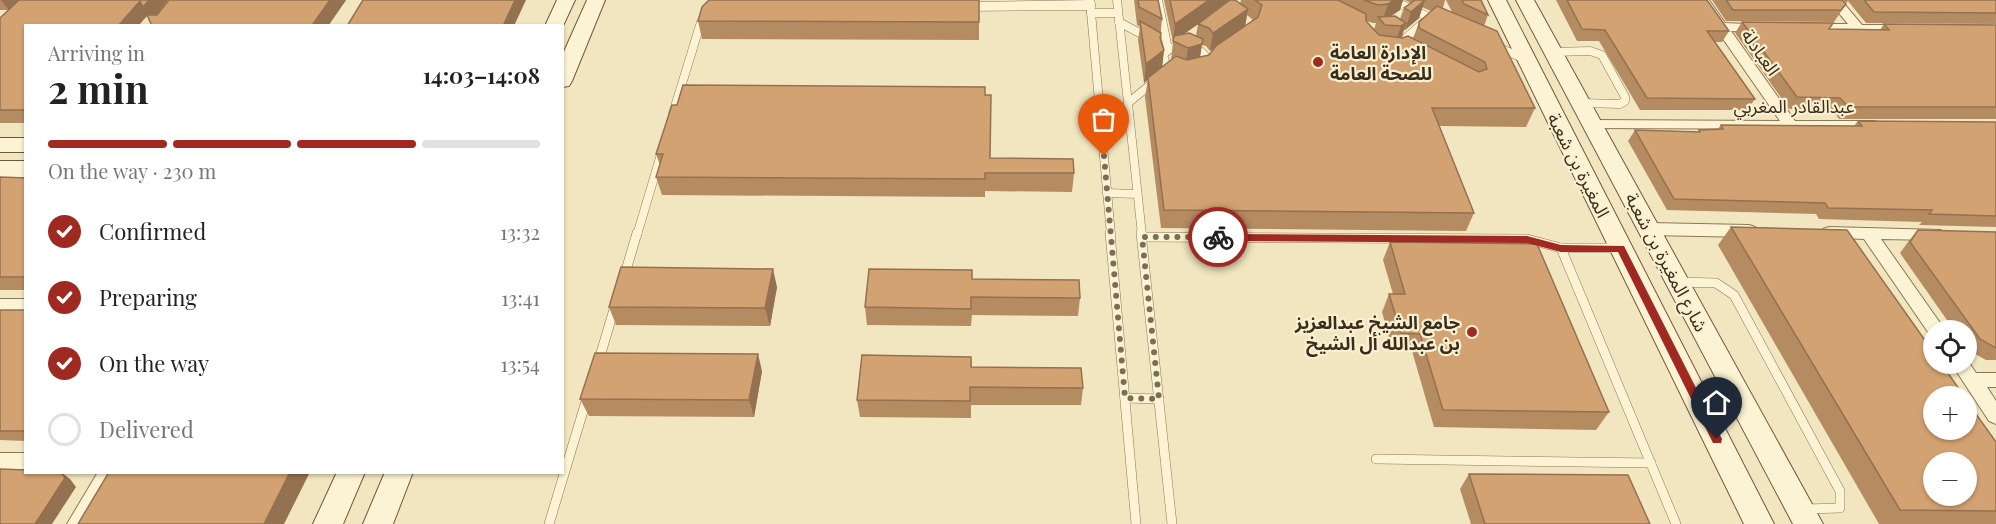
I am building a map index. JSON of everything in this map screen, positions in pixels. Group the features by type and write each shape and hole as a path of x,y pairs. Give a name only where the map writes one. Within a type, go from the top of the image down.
{"street":[{"path":"555,24 566,0"},
{"path":"564,76 596,0"},
{"name":"المغيرة بن شعبة","path":"1497,0 1759,524"},
{"name":"شارع المغيرة بن شعبة","path":"1525,0 1804,516"},
{"name":"العبادلة","path":"1702,0 1790,125"},
{"path":"1834,0 1858,28"},
{"path":"1722,27 1915,29"},
{"name":"عبدالقادر المغربي","path":"1593,125 1893,126"},
{"path":"0,145 24,145"},
{"path":"0,169 24,169"},
{"path":"1648,229 1764,231"},
{"path":"1811,232 1950,234"},
{"path":"1869,234 1929,320"},
{"path":"0,306 24,306"},
{"path":"1967,374 1996,416"},
{"path":"1971,380 1996,380"},
{"path":"0,461 24,461"},
{"path":"77,524 108,474"},
{"path":"328,524 350,474"},
{"path":"378,524 398,474"}],"lane":[{"path":"1117,0 1172,524"},
{"path":"1158,0 1168,49"},
{"path":"1392,0 1446,25"},
{"path":"1091,6 1136,524"},
{"path":"961,7 1091,6 1119,18 1168,49"},
{"path":"670,125 701,22 714,8"},
{"path":"1403,15 1411,9"},
{"path":"1399,31 1406,42 1429,17"},
{"path":"1184,72 1171,68 1163,55 1168,49 1181,45 1189,39"},
{"path":"1485,42 1526,60"},
{"path":"1181,45 1199,49 1208,60"},
{"path":"1553,52 1590,51 1602,55 1625,97 1625,101 1620,104 1581,103"},
{"path":"1203,68 1216,54"},
{"path":"1128,103 1171,68"},
{"path":"620,290 663,147"},
{"path":"1107,193 1137,194"},
{"path":"1142,237 1527,239 1561,248 1621,248"},
{"path":"1561,248 1676,524"},
{"path":"1678,282 1704,281 1720,284 1729,289 1840,491 1840,508 1804,516"},
{"path":"596,368 616,301"},
{"path":"549,524 590,390"},
{"path":"1125,398 1159,399"},
{"path":"1376,459 1651,463"}],"building":[{"path":"19,0 149,0 143,7 140,1 120,24 24,24 24,110 0,110 0,18"},
{"path":"169,0 330,0 313,24 151,24 147,15 157,15"},
{"path":"363,0 515,0 504,24 348,24"},
{"path":"709,0 979,0 979,22 698,21 702,7"},
{"path":"1138,0 1158,0 1162,19 1139,7"},
{"path":"1170,0 1209,0 1175,24"},
{"path":"1230,0 1235,0 1248,9 1213,33 1209,28 1198,24"},
{"path":"1255,0 1338,0 1366,14 1366,21 1379,35 1402,38 1408,36 1479,72 1487,69 1485,62 1419,28 1419,22 1437,6 1497,31 1535,108 1432,108 1474,213 1164,210 1148,78 1176,56 1187,60 1209,55 1216,46 1258,17 1262,5"},
{"path":"1364,0 1394,0 1388,4 1378,5"},
{"path":"1415,0 1425,0 1411,12 1404,8"},
{"path":"1462,0 1481,0 1488,15 1464,4"},
{"path":"1567,0 1707,0 1729,31 1707,31 1755,99 1647,98 1605,30 1582,29"},
{"path":"1726,0 1842,0 1846,4 1841,10 1733,10"},
{"path":"1864,0 1996,0 1996,13 1874,12"},
{"path":"1395,16 1406,23 1401,26 1385,25 1378,17"},
{"path":"1140,21 1161,33 1160,38 1164,50 1146,64"},
{"path":"1742,22 1833,23 1829,29 1889,30 1884,24 1996,25 1996,107 1848,107 1840,98 1797,97"},
{"path":"1189,33 1203,39 1202,44 1188,48 1173,41 1174,36"},
{"path":"683,85 985,87 985,95 991,95 990,158 1073,159 1074,173 985,173 985,179 656,177 663,154 656,154 672,105 677,105"},
{"path":"1858,121 1996,122 1996,216 1929,214 1932,210 1828,208 1825,203 1674,199 1635,130 1700,132 1699,130 1723,129 1721,125 1862,126"},
{"path":"0,177 24,178 24,277 0,277"},
{"path":"1731,227 1847,230 1923,337 1923,374 1949,374 1957,386 1923,386 1923,440 1977,440 1977,415 1996,442 1996,511 1900,510"},
{"path":"1918,230 1996,232 1996,348 1980,339 1977,335 1977,320 1966,320 1910,242"},
{"name":"جامع الشيخ عبدالعزيز بن عبدالله أل الشيخ","path":"1390,242 1537,244 1609,412 1443,410 1420,334 1401,333 1389,294 1405,294"},
{"path":"621,267 773,269 765,308 609,307"},
{"path":"869,269 972,270 972,279 1079,280 1080,298 971,297 971,309 865,307"},
{"path":"0,310 24,310 24,431 0,431"},
{"path":"595,353 758,354 749,400 580,399"},
{"path":"862,355 971,357 971,367 1081,368 1083,388 970,387 970,401 857,400"},
{"path":"0,469 24,470 24,474 62,474 65,478 35,524 0,524"},
{"path":"108,474 289,474 264,524 78,524"},
{"path":"1469,474 1628,475 1650,524 1485,524"}],"way so far":[{"path":"1104,156 1125,398 1159,399 1142,237 1218,237"}],"place":[{"name":"الإدارة العامة للصحة العامة","path":"1318,62"},
{"name":"جامع الشيخ عبدالعزيز بن عبدالله أل الشيخ","path":"1472,332"}],"route":[{"path":"1218,237 1527,239 1561,248 1621,248 1717,439"}]}
